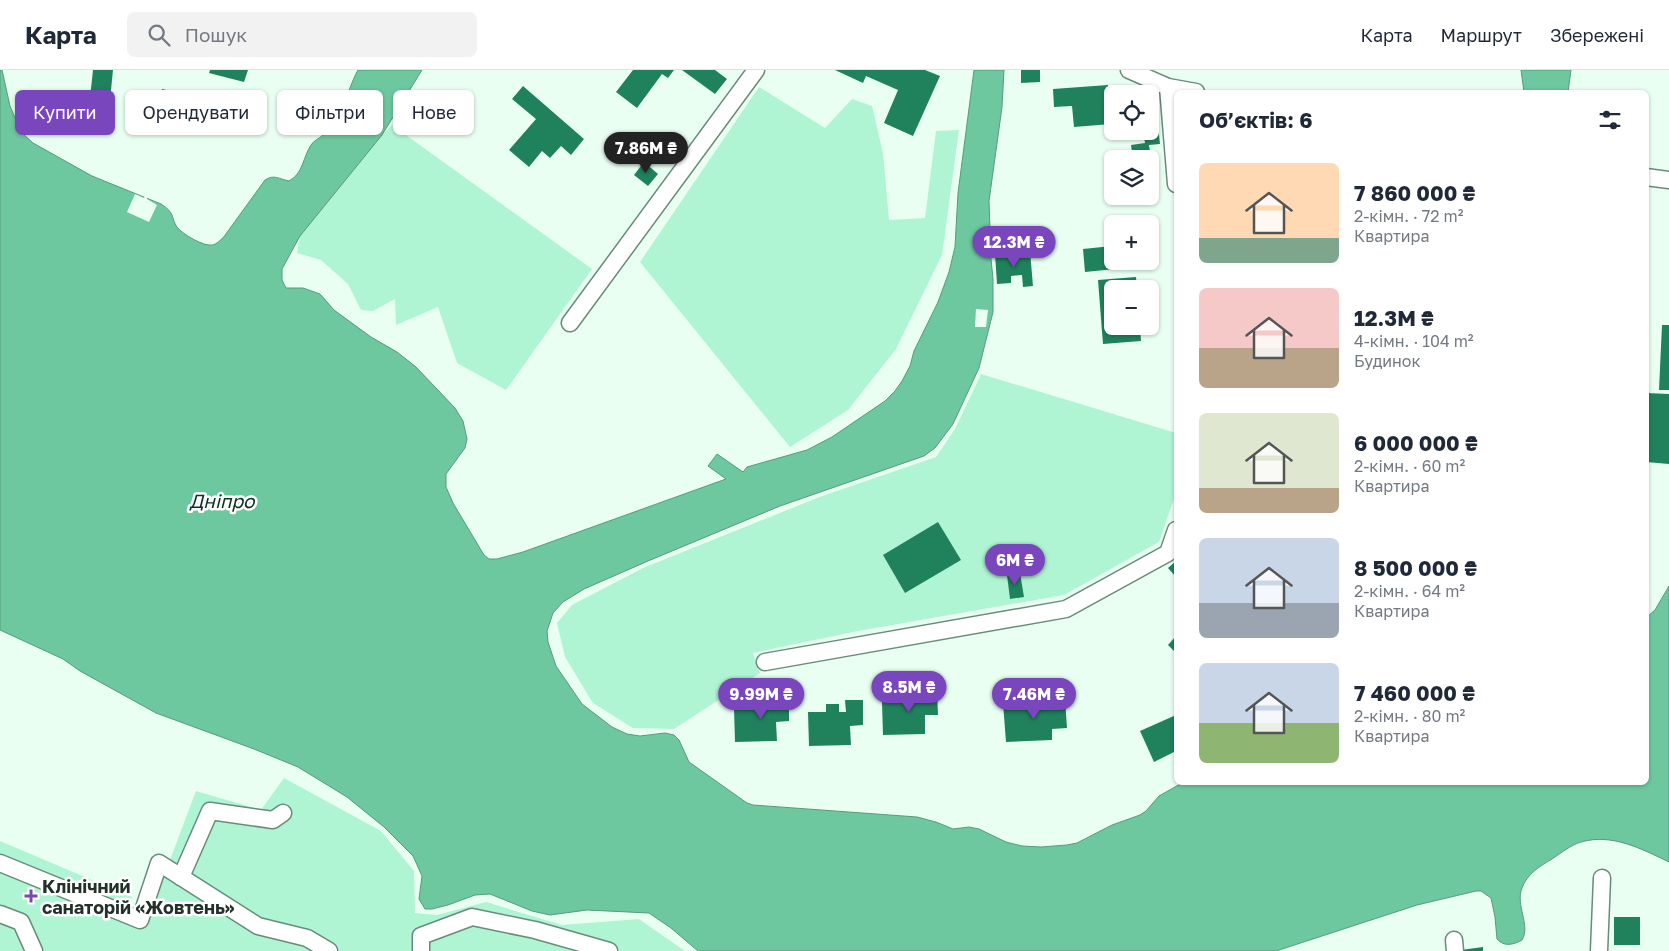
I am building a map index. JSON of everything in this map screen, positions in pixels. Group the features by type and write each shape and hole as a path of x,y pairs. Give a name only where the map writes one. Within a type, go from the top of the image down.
{"street":[{"path":"570,323 756,70"},
{"path":"1130,70 1168,87 1185,90"},
{"path":"1168,87 1174,160"},
{"path":"1649,177 1669,180"},
{"path":"765,662 1066,609 1168,553 1174,536"},
{"path":"176,873 210,811 273,820 283,813"},
{"path":"0,863 140,920 158,863 258,926 307,938 329,951"},
{"path":"1599,951 1602,878"},
{"path":"0,914 21,922 34,951"},
{"path":"421,951 421,936 472,917 534,930 609,951"}],"shaded area":[{"path":"759,87 825,128 852,99 872,106 883,153 889,220 925,218 936,131 959,130 942,255 896,349 848,410 790,447 640,262"},
{"path":"392,125 393,135 406,135 592,269 506,390 457,363 438,307 396,325 395,299 373,311 361,310 348,284 321,260 297,253 300,236"},
{"path":"981,374 1174,432 1174,499 1159,542 1064,595 858,631 753,653 760,673 674,729 633,728 593,703 565,657 557,623 572,605 643,568 822,496 936,457 955,429"},
{"path":"284,778 381,831 414,871 415,913 437,915 486,902 562,925 639,919 685,951 0,951 0,841 132,897 123,921 144,929 196,791 261,810"}],"water":[{"name":"Дніпро","path":"0,70 2,70 10,106 15,118 15,135 24,135 33,143 92,176 161,204 171,213 180,230 188,236 209,245 223,238 265,180 274,177 289,181 294,178 300,170 311,145 322,135 382,135 300,236 282,269 282,280 286,288 303,288 320,294 334,310 416,367 455,408 463,421 467,439 465,448 446,474 446,487 453,503 484,555 489,559 497,559 523,552 726,479 708,466 717,454 743,472 747,467 807,450 832,437 885,401 895,391 910,366 914,351 938,302 949,272 955,247 958,193 974,70 1004,70 1002,107 989,201 993,312 979,368 953,424 935,448 924,456 780,506 584,589 563,602 553,613 547,631 548,642 556,666 582,704 612,727 627,734 640,736 665,733 674,735 679,740 689,762 747,803 753,805 917,817 953,829 969,827 979,829 1006,842 1022,846 1041,847 1077,843 1112,825 1140,815 1159,796 1178,785 1649,785 1649,615 1655,610 1669,586 1669,862 1615,841 1593,840 1581,842 1566,849 1539,868 1524,883 1520,894 1520,901 1525,928 1524,934 1522,940 1509,944 1500,942 1497,939 1491,898 1481,891 1476,891 1417,905 1276,951 698,951 671,928 649,913 587,910 550,915 532,911 490,894 475,895 448,905 425,909 419,899 422,876 413,856 384,827 347,797 298,767 156,713 80,671 63,659 0,630"},
{"name":"Дніпро","path":"358,70 422,70 410,90 393,90 393,117 383,133 383,90 349,90"},
{"path":"1521,70 1571,70 1568,90 1524,90"}],"pier":[{"path":"135,194 144,198 145,196 147,197 147,199 157,205 149,222 127,212"},
{"path":"976,309 988,310 986,327 975,327"}],"building":[{"path":"93,70 113,70 111,90 91,90"},
{"path":"210,70 248,70 244,82 209,73"},
{"path":"633,70 674,70 668,78 662,74 637,108 616,92"},
{"path":"682,70 715,70 727,79 715,94"},
{"path":"835,70 925,70 940,76 913,136 884,123 898,90 866,76 863,83"},
{"path":"1021,70 1040,70 1040,82 1021,83"},
{"path":"1104,85 1104,125 1074,127 1072,106 1054,107 1053,89"},
{"path":"523,86 584,139 571,155 561,146 550,158 542,151 529,167 509,150 536,119 512,99"},
{"path":"1159,135 1160,144 1149,145 1150,150 1132,150 1131,145 1145,143 1144,140 1159,140"},
{"path":"644,162 658,174 648,186 634,175"},
{"path":"1104,247 1105,270 1085,272 1083,249"},
{"path":"1030,251 1033,286 1023,287 1022,275 1011,276 1011,283 997,284 995,254"},
{"path":"1136,277 1136,280 1104,280 1104,335 1141,335 1141,341 1103,344 1098,280"},
{"path":"1662,325 1669,325 1669,390 1659,390"},
{"path":"1649,393 1669,394 1669,464 1649,462"},
{"path":"938,522 961,560 905,593 883,555"},
{"path":"1174,563 1174,575 1168,568"},
{"path":"1020,573 1024,597 1010,599 1007,575"},
{"path":"1174,638 1174,651 1168,645"},
{"path":"937,689 938,715 925,715 925,734 883,735 882,702 901,701 900,694 913,693 913,701 920,701 920,690"},
{"path":"771,696 789,696 789,721 776,722 777,741 735,742 734,708 752,708 752,700 765,700 765,708 772,708"},
{"path":"1065,699 1067,728 1052,729 1052,740 1006,742 1003,703"},
{"path":"845,700 863,700 863,725 850,726 851,745 809,746 808,712 826,712 826,704 839,704 839,712 846,712"},
{"path":"1174,716 1174,752 1154,762 1140,731"},
{"path":"1614,917 1640,917 1640,945 1614,945"},
{"path":"1483,947 1483,951 1461,951 1461,950"}],"place":[{"name":"Клінічний санаторій «Жовтень»","path":"31,896"}]}
